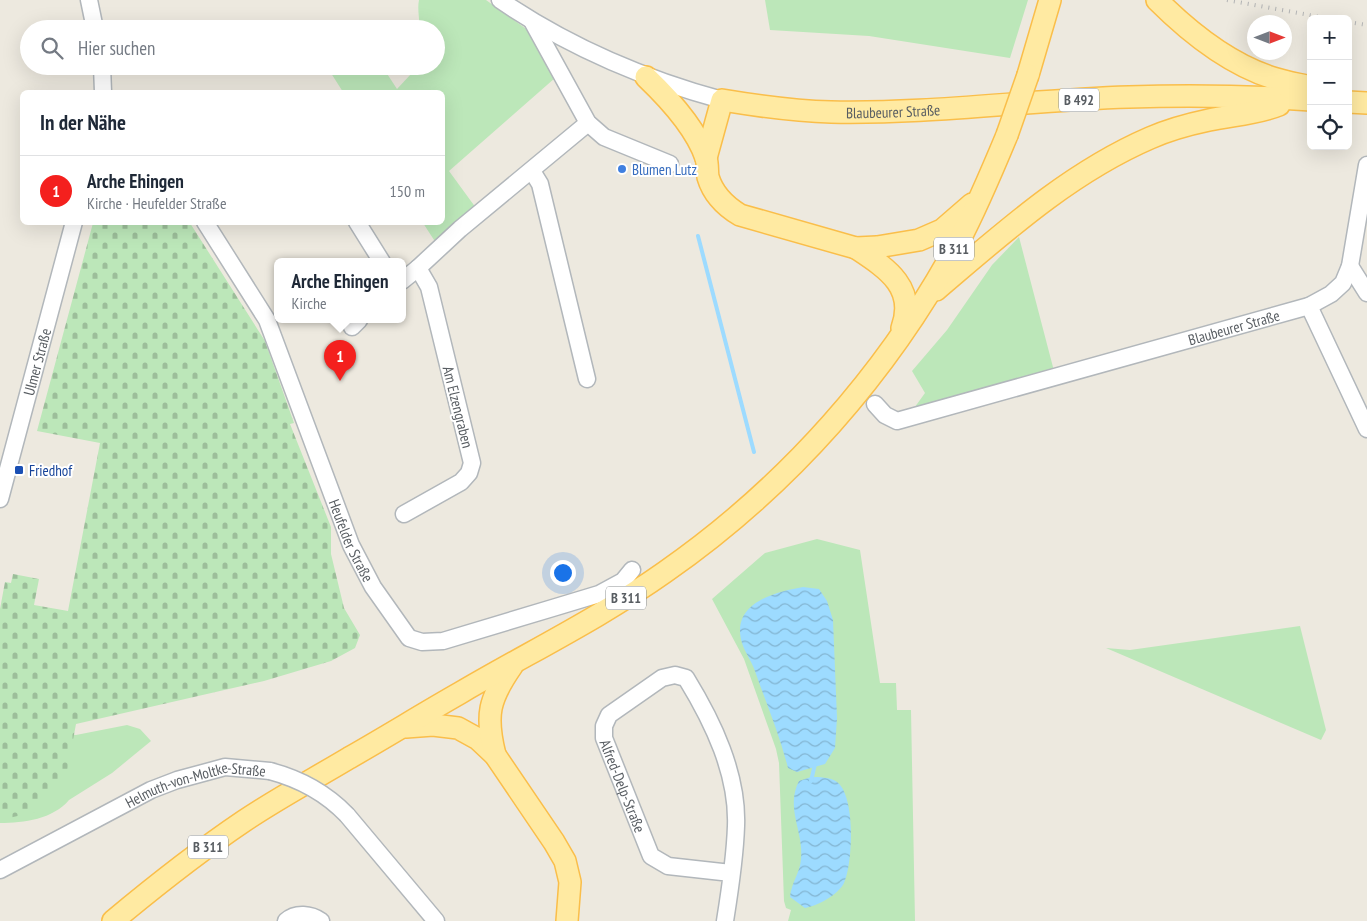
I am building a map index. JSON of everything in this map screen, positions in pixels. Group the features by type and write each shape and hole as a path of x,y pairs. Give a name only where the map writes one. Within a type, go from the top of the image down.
{"main road":[{"path":"1157,0 1184,27 1228,57 1272,78 1307,86"},
{"name":"B 311","path":"113,921 171,873 243,822 513,663 606,611 666,572 732,521 780,477 866,383 896,343 959,241 1007,135 1028,75 1049,5"},
{"path":"646,77 675,107 706,158"},
{"name":"Blaubeurer Straße","path":"722,100 764,107 839,112 942,110 1129,97 1204,95 1302,99"},
{"path":"923,301 1046,198 1096,166 1151,138 1207,120 1269,109 1302,99"},
{"path":"722,100 706,158 708,178 717,196 728,208 740,215 856,248 887,270 900,284 906,299 907,315 896,343"},
{"path":"856,248 897,245 920,240 942,230 963,213 981,194"},
{"path":"495,754 489,731 489,712 496,689 513,663"},
{"path":"403,727 433,725 458,728 478,739 495,754 565,861 570,882 567,921"}],"street":[{"path":"89,0 93,20"},
{"name":"Blaubeurer Straße","path":"500,0 534,23 583,49 646,77 722,100"},
{"path":"534,23 588,123 604,137 670,164"},
{"path":"102,75 103,90"},
{"path":"406,278 460,228 532,171 588,123"},
{"name":"Blaubeurer Straße","path":"875,404 885,415 897,421 1308,306 1331,294 1343,283 1350,266 1367,166"},
{"path":"532,171 540,184 587,378"},
{"name":"Ulmer Straße","path":"0,499 73,225"},
{"name":"Heufelder Straße","path":"207,225 266,320 351,545 373,587 409,638 422,642 443,641 599,594 623,581 632,570"},
{"path":"359,225 380,258"},
{"path":"1350,266 1367,293"},
{"name":"Am Elzengraben","path":"404,514 462,482 469,473 472,463 429,287 418,268"},
{"path":"1308,306 1367,429"},
{"name":"Alfred-Delp-Straße","path":"725,921 732,873 736,824 733,788 724,755 704,707 686,678 675,675 662,678 609,715 604,726 604,738 651,856 668,866 732,873"},
{"name":"Helmuth-von-Moltke-Straße","path":"0,870 151,790 177,780 225,767 270,771 291,777 332,799 436,921"},
{"path":"286,921 300,915 312,915 321,921"}],"green space":[{"path":"419,0 486,0 529,31 555,78 449,171 476,208 436,243 424,225 445,225 445,90 342,90 332,75 388,75 397,89 410,75 445,75 445,20 419,20"},
{"path":"765,0 1028,0 1010,58 869,36 770,30"},
{"path":"92,225 191,225 265,341 294,423 290,424 331,527 331,554 344,608 360,635 355,648 331,661 264,681 76,724 67,772 35,812 0,820 0,609 5,582 11,583 13,574 39,579 34,605 68,611 100,443 37,431"},
{"path":"1019,237 1054,371 912,411 925,393 912,371 947,330 992,265"},
{"path":"817,539 860,550 880,683 896,683 897,710 911,710 915,921 788,921 791,910 786,908 784,901 779,763 776,749 744,659 712,599 765,553"},
{"path":"1300,626 1326,730 1321,740 1106,648 1130,650"},
{"path":"127,725 140,729 151,741 112,773 69,800 55,812 28,821 0,823 0,788 63,733 76,735"}],"water":[{"path":"803,587 819,589 827,601 833,620 837,718 835,748 825,764 797,772 788,768 755,670 742,643 740,629 743,618 749,609 758,602 780,592"},
{"path":"811,777 831,779 837,782 843,790 850,815 851,847 847,874 841,887 827,899 805,908 790,897 801,859 794,801 799,781"}],"waterway":[{"path":"698,236 754,452"},
{"path":"811,781 815,764"}],"railway":[{"path":"1227,0 1309,15"},
{"path":"1352,23 1367,25"}],"place":[{"name":"Blumen Lutz","path":"622,169"},
{"name":"Arche Ehingen","path":"340,381"},
{"name":"Friedhof","path":"19,470"}]}
